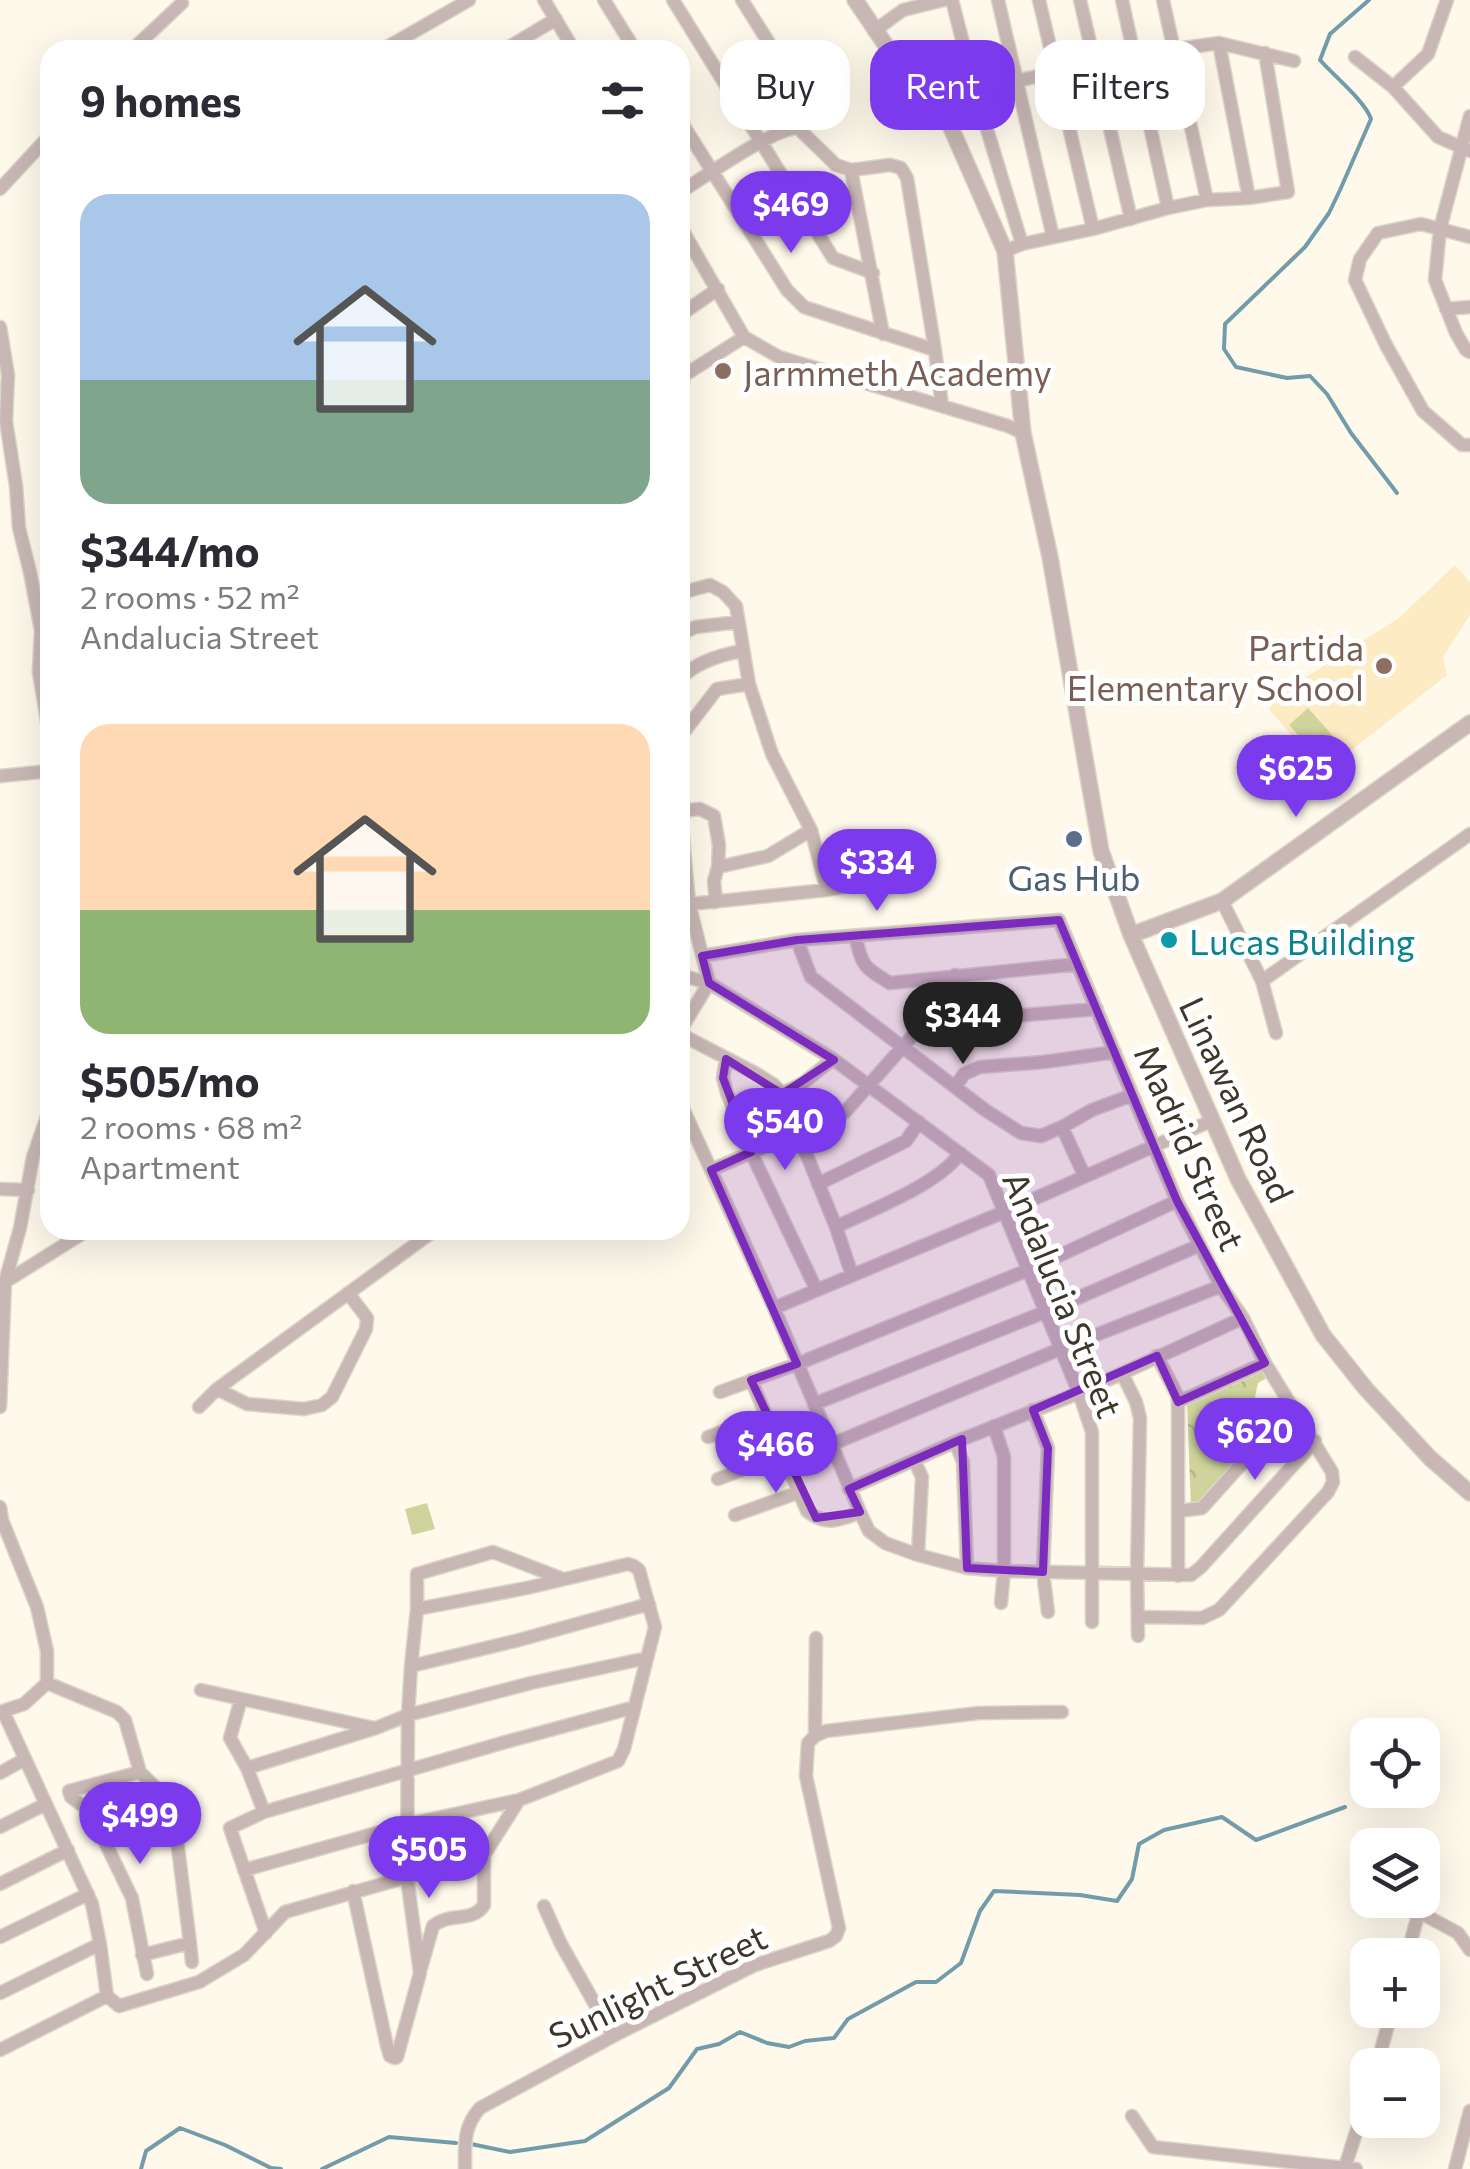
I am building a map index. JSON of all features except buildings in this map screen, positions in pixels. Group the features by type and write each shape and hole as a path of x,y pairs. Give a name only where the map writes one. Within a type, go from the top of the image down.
{"street":[{"path":"400,40 470,0"},
{"path":"544,0 568,40"},
{"path":"604,0 630,40"},
{"path":"673,0 834,258 873,273"},
{"path":"742,0 767,40"},
{"name":"Linawan Road","path":"855,0 904,72 945,114 1005,251 1023,433 1050,556 1101,851 1131,935 1238,1178 1324,1335 1366,1389 1430,1458 1470,1493"},
{"path":"874,31 903,10 948,0 960,40"},
{"path":"998,0 1053,237"},
{"path":"1038,0 1048,40"},
{"path":"1080,0 1089,40"},
{"path":"1122,0 1131,40"},
{"path":"1163,0 1172,40"},
{"path":"1393,87 1428,54 1447,0"},
{"path":"143,40 182,4"},
{"path":"521,40 556,19"},
{"path":"1205,44 1219,42 1294,61"},
{"path":"1219,42 1249,198"},
{"path":"1005,251 1168,208 1288,192 1265,53"},
{"path":"1355,57 1393,87 1438,136 1465,150"},
{"path":"1016,80 1035,76"},
{"path":"1470,116 1465,150 1440,229 1435,280 1456,332 1470,352"},
{"path":"690,186 786,130"},
{"path":"800,130 836,165 850,170 890,165 901,168 907,178 942,406"},
{"path":"986,130 1022,244"},
{"path":"1070,130 1093,229"},
{"path":"1110,130 1131,218"},
{"path":"1151,130 1168,208"},
{"path":"1192,130 1208,200"},
{"path":"690,136 787,290 804,307 935,350"},
{"path":"0,189 40,146"},
{"path":"850,170 884,334"},
{"path":"1470,236 1421,224 1378,234 1360,259 1356,280 1423,411 1462,445 1470,445"},
{"path":"690,253 718,288 744,338 779,357 1023,433"},
{"path":"690,307 718,288"},
{"path":"1446,309 1470,306"},
{"path":"0,327 8,375 6,421 19,528 40,625"},
{"path":"690,372 744,338"},
{"path":"690,590 710,585 736,606 749,684 772,754 811,830 827,890"},
{"path":"690,631 738,622"},
{"path":"690,670 718,656 742,651"},
{"path":"690,724 718,689 749,684"},
{"path":"1131,935 1222,901 1470,724"},
{"path":"0,776 40,773"},
{"path":"690,809 714,816 719,846 714,881 716,902"},
{"path":"718,867 768,856 811,830"},
{"path":"1262,981 1470,834"},
{"path":"690,904 868,882"},
{"path":"1222,901 1262,981 1276,1034"},
{"name":"Madrid Street","path":"702,956 797,940 1059,920 1177,1201 1221,1286 1332,1472 1328,1492 1219,1610 1202,1618 1139,1618"},
{"path":"690,921 709,982 690,1015"},
{"path":"856,937 861,961 890,983 1078,964"},
{"path":"797,940 811,977 954,1087 1021,1133 1041,1136 1092,1110 1127,1097 1135,1100"},
{"path":"955,976 958,1020"},
{"name":"Andalucia Street","path":"690,977 709,982 833,1059 989,1175 1092,1432 1092,1622"},
{"path":"711,1170 845,1112 915,1033 930,1023 1096,1009"},
{"path":"690,1038 773,1084 782,1094 852,1274"},
{"path":"954,1087 964,1074 980,1067 1114,1052"},
{"path":"726,1059 722,1078 816,1289"},
{"path":"782,1094 833,1059"},
{"path":"774,1308 1211,1121"},
{"path":"818,1184 906,1141 919,1122"},
{"path":"690,1124 774,1308 849,1489 869,1531 885,1543 967,1568 1191,1575 1315,1441"},
{"path":"1062,1128 1084,1176"},
{"path":"0,1407 5,1282 40,1135"},
{"path":"836,1227 932,1179 954,1163 960,1153"},
{"path":"0,1189 28,1190"},
{"path":"720,1392 1028,1270 1177,1201"},
{"path":"5,1282 72,1240"},
{"path":"199,1407 217,1389 421,1240"},
{"path":"814,1404 1046,1312 1200,1245"},
{"path":"830,1445 1221,1286"},
{"path":"217,1389 247,1404 304,1409 322,1405 332,1397 366,1329 367,1318 348,1293"},
{"path":"849,1489 1078,1393 1243,1318"},
{"path":"1157,1356 1178,1402 1178,1576"},
{"path":"1178,1402 1266,1363"},
{"path":"1122,1373 1140,1418 1138,1636"},
{"path":"751,1380 807,1511 830,1522 860,1512"},
{"path":"1180,1511 1202,1508 1290,1410 1291,1404"},
{"path":"1033,1410 1048,1448 1043,1572 1048,1612"},
{"path":"708,1438 766,1416"},
{"path":"994,1426 1004,1457 1001,1603"},
{"path":"955,1442 963,1462 967,1568"},
{"path":"718,1479 782,1454"},
{"path":"914,1460 922,1477 918,1556"},
{"path":"735,1515 797,1492"},
{"path":"0,1507 37,1607 48,1683"},
{"path":"420,1973 407,1878 408,1716 418,1609 417,1574 493,1552 565,1580"},
{"path":"244,1870 409,1824 519,1800 618,1761 654,1627 639,1570 634,1566 628,1564 418,1609"},
{"path":"411,1666 649,1604"},
{"path":"816,1638 815,1736 826,1731 979,1713 1062,1712"},
{"path":"247,1768 408,1716 647,1658"},
{"path":"48,1683 24,1704 2,1715 88,1894 107,1996 120,2006 200,1982 244,1954 285,1912 484,1854"},
{"path":"48,1683 122,1715 140,1772 158,1790 175,1824 192,1962"},
{"path":"201,1690 376,1728"},
{"path":"242,1699 230,1738 264,1812"},
{"path":"266,1933 230,1828 264,1812 634,1708"},
{"name":"Sunlight Street","path":"466,2169 465,2136 470,2120 480,2108 755,1965 836,1936 839,1928 806,1776 808,1743 815,1736"},
{"path":"0,1772 25,1759"},
{"path":"140,1772 69,1791 90,1812 132,1898 146,1974"},
{"path":"353,1892 387,2046 390,2056 395,2058 433,1926 441,1919 474,1916 481,1911 484,1854 519,1800"},
{"path":"0,1827 46,1804"},
{"path":"0,1884 68,1850"},
{"path":"0,1938 88,1894"},
{"path":"544,1906 561,1944 614,2036"},
{"path":"1412,1938 1420,1912 1458,1933 1470,1950"},
{"path":"142,1955 190,1943"},
{"path":"0,1993 100,1944"},
{"path":"0,2050 107,1996"},
{"path":"1455,2169 1470,2110"},
{"path":"1132,2116 1153,2148 1350,2168 1357,2138"}],"highlighted area":[{"path":"1059,920 1177,1201 1265,1363 1178,1402 1157,1356 1033,1410 1048,1448 1043,1572 967,1568 962,1439 849,1489 860,1512 816,1518 751,1380 797,1364 711,1170 751,1152 723,1078 726,1059 782,1094 834,1060 709,983 702,956 797,940"}],"shaded area":[{"name":"Partida Elementary School","path":"1455,565 1470,582 1470,615 1443,657 1447,675 1324,772 1269,709 1281,693 1399,618"}],"green space":[{"path":"1308,708 1342,746 1323,763 1289,725"},
{"path":"1271,1364 1277,1372 1258,1383 1257,1406 1268,1411 1285,1402 1295,1402 1208,1499 1191,1509 1187,1403"},
{"path":"1217,1399 1248,1446 1224,1462 1193,1415"},
{"path":"427,1503 435,1529 412,1535 405,1509"}],"waterway":[{"path":"1369,0 1330,34 1320,60 1356,97 1371,119 1329,213 1305,247 1225,324 1224,349 1236,367 1287,378 1310,376 1397,493"},
{"path":"471,2144 510,2152 585,2141 669,2088 697,2049 719,2044 740,2032 789,2047 834,2038 848,2019 916,1982 936,1982 961,1963 980,1911 994,1891 1117,1901 1132,1879 1139,1844 1164,1830 1222,1817 1256,1840 1345,1807"},
{"path":"141,2169 146,2151 180,2128 281,2169"},
{"path":"322,2169 389,2137 456,2143"}],"place":[{"name":"Jarmmeth Academy","path":"723,371"},
{"name":"Partida Elementary School","path":"1384,666"},
{"name":"Gas Hub","path":"1074,839"},
{"name":"Lucas Building","path":"1169,940"}]}
